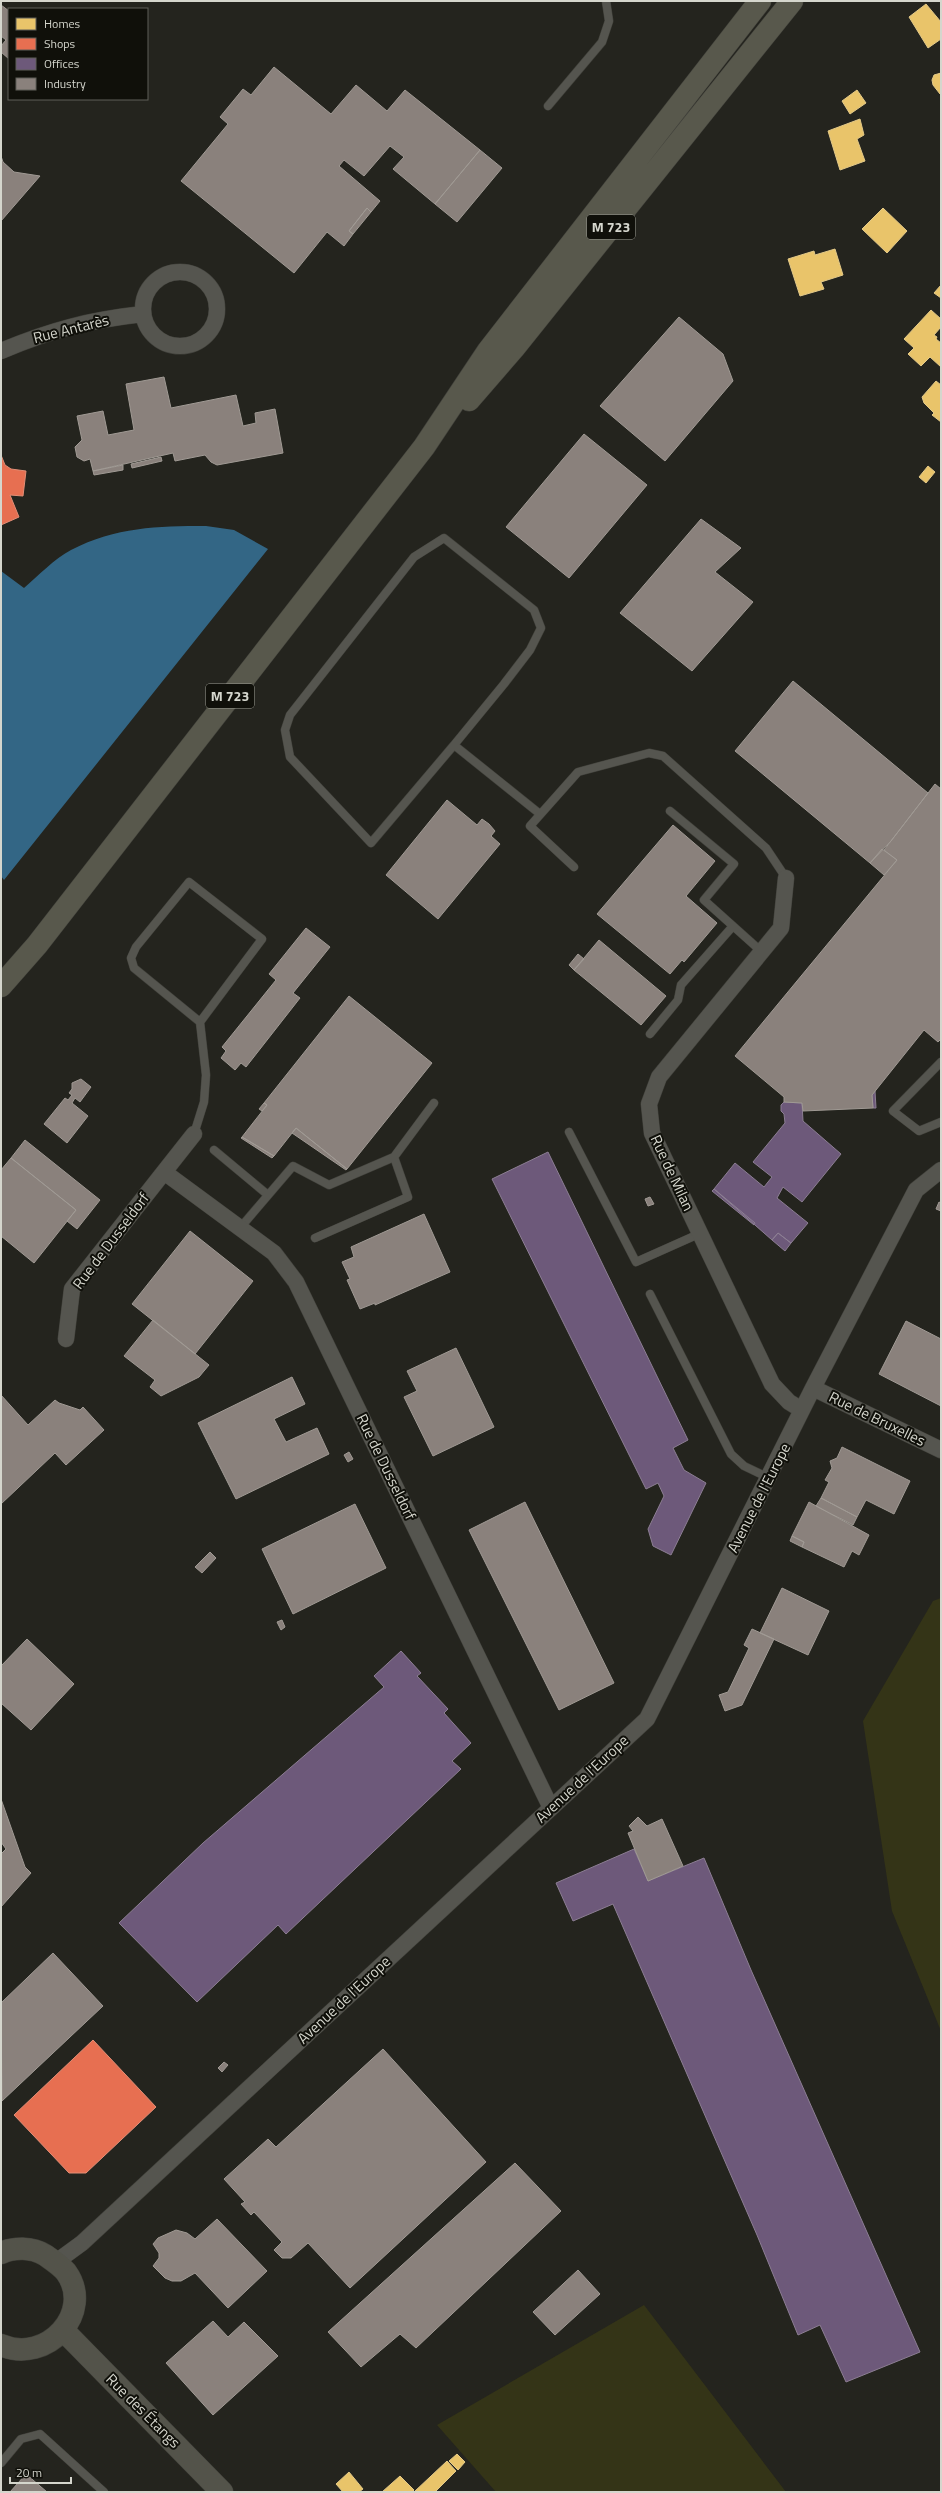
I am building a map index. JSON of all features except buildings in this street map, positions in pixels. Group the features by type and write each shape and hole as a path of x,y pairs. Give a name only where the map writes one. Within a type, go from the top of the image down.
{"main road":[{"name":"M 723","path":"424,448 488,351 760,1"},
{"name":"M 723","path":"1,986 36,945 424,448 514,348 792,1"},
{"name":"M 723","path":"1,998 36,945"},
{"path":"1,2254 21,2249 38,2251 56,2262 66,2273 73,2292 73,2311 63,2330 55,2339 42,2347 27,2351 13,2350 1,2345"},
{"name":"Rue des Étangs","path":"63,2330 222,2492"}],"street":[{"path":"176,273 192,275 202,280 210,288 216,303 215,319 210,331 201,339 187,346 173,346 156,338 148,328 143,314 144,302 150,288 159,279 176,273"},
{"name":"Rue Antarès","path":"1,351 44,333 100,319 143,314"},
{"name":"Rue de Milan","path":"786,878 781,928 659,1077 649,1104 652,1133 772,1384 789,1402 802,1410"},
{"name":"Rue de Dusseldorf","path":"66,1338 72,1289 194,1134"},
{"name":"Avenue de l'Europe","path":"56,2262 88,2238 648,1719 813,1388 916,1190 941,1170"},
{"name":"Rue de Dusseldorf","path":"164,1172 274,1253 296,1282 551,1808"},
{"name":"Rue de Bruxelles","path":"813,1388 941,1450"}],"lane":[{"path":"548,106 602,42 609,21 606,1"},
{"path":"444,538 534,610 541,628 530,650 454,745 371,843 290,757 285,730 290,715 414,557 444,538"},
{"path":"454,745 540,814"},
{"path":"574,868 530,826 578,772 649,753 663,756 766,848 786,878"},
{"path":"670,811 734,864 704,900 762,952"},
{"path":"194,1134 204,1102 206,1075 200,1022 262,939 190,882 136,947 131,958 134,968 200,1022"},
{"path":"650,1034 678,1000 682,985 733,926"},
{"path":"941,1062 893,1111 919,1131 941,1122"},
{"path":"240,1228 294,1166 329,1185 394,1157 434,1103"},
{"path":"569,1132 636,1262 701,1233"},
{"path":"214,1150 268,1195"},
{"path":"316,1238 408,1197 394,1157"},
{"path":"650,1294 731,1454 744,1466 769,1478"},
{"path":"1,2463 21,2439 40,2434 104,2492"}],"shaded area":[{"path":"941,1598 941,2031 892,1911 863,1721 933,1601"},
{"path":"644,2305 786,2492 496,2492 437,2425"}],"water":[{"path":"206,526 234,530 268,549 4,880 1,876 1,571 24,588 52,563 71,550 88,542 121,532 137,529"}]}
